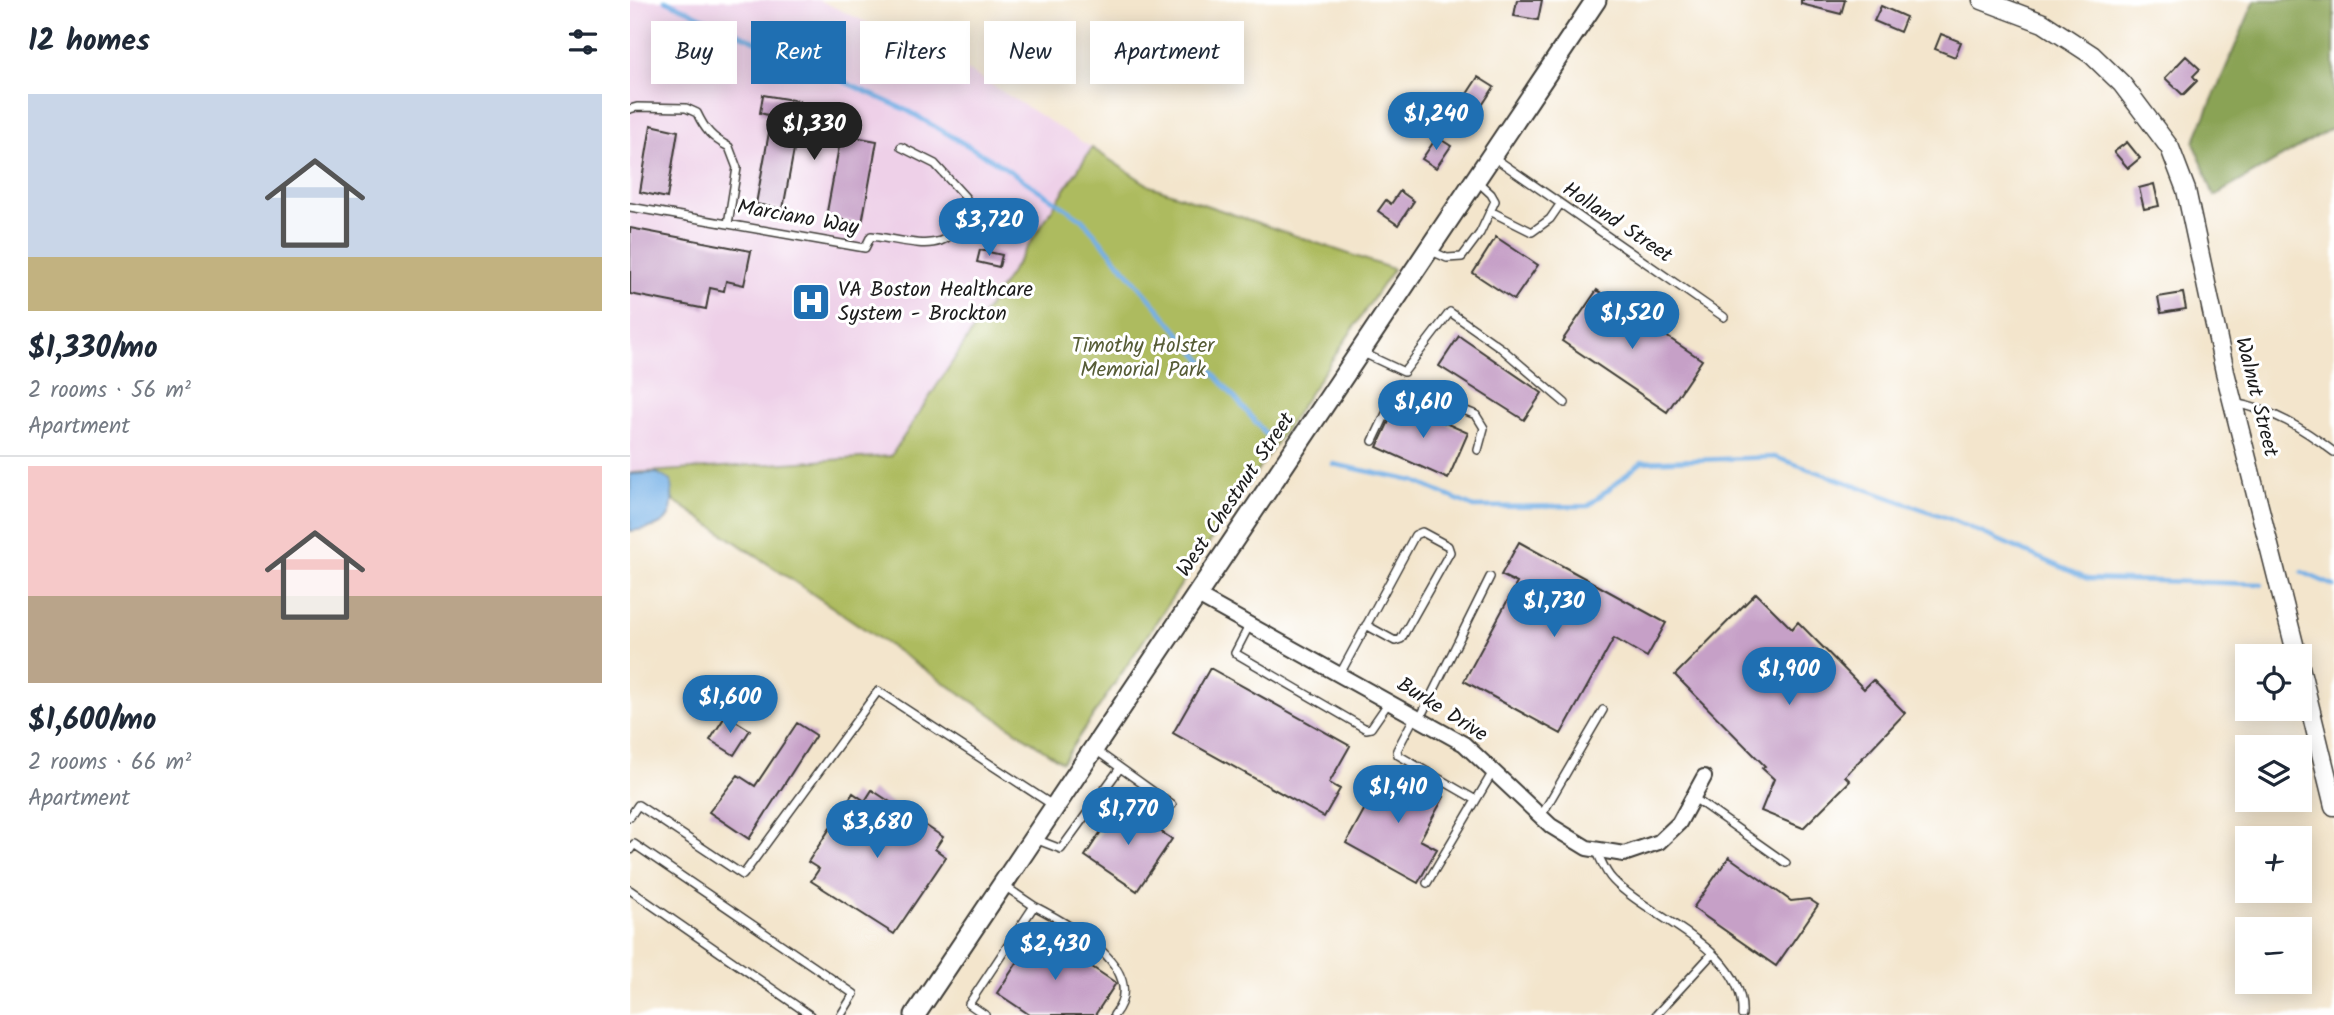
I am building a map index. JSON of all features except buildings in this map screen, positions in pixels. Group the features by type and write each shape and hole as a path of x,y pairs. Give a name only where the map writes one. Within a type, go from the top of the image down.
{"main road":[{"name":"West Chestnut Street","path":"915,1015 1595,0"}],"street":[{"name":"Walnut Street","path":"1982,0 2043,23 2092,55 2122,84 2170,148 2186,190 2233,403 2294,644"},
{"name":"Burke Drive","path":"1196,595 1390,701 1472,750 1564,836 1597,852 1636,852 1659,842 1679,823 1704,777"},
{"path":"2312,716 2334,806"}],"lane":[{"path":"630,110 637,107 686,108 697,113 714,139 729,147 737,169 728,224"},
{"name":"Marciano Way","path":"630,207 865,248 871,236 929,246 945,241 963,220 966,198 935,164 901,147"},
{"name":"Holland Street","path":"1492,156 1559,206 1724,317"},
{"path":"1429,250 1447,258 1462,257 1492,212 1495,201 1492,194 1476,180"},
{"path":"1492,212 1532,232 1550,219 1559,206"},
{"path":"1373,441 1404,373 1450,312 1501,348 1565,403"},
{"path":"1360,352 1404,373"},
{"path":"1400,384 1476,415 1483,428 1478,450"},
{"path":"2233,403 2265,409 2305,430 2334,452"},
{"path":"1340,674 1366,625 1415,535 1422,532 1448,546 1450,552 1401,639 1395,641 1366,625"},
{"path":"1476,800 1398,755 1397,750 1418,717 1490,577"},
{"path":"1250,624 1235,653 1366,729 1371,729 1390,701"},
{"path":"630,817 638,805 743,875 878,691 1054,807"},
{"path":"1541,816 1603,710"},
{"path":"1093,749 1172,805"},
{"path":"1033,838 1061,849 1070,842 1120,768"},
{"path":"1427,883 1494,770"},
{"path":"1694,798 1786,863"},
{"path":"630,850 634,844 854,994 841,1015"},
{"path":"1597,852 1608,874 1617,884 1712,954 1735,984 1742,1015"},
{"path":"1002,884 1054,916 1114,961 1125,983 1120,1007 1114,1015"},
{"path":"630,890 810,1015"},
{"path":"985,1015 969,1004 1034,906"},
{"path":"1656,1015 1712,954"}],"shaded area":[{"name":"VA Boston Healthcare System - Brockton","path":"630,0 819,0 863,21 860,21 860,84 970,84 970,72 984,80 984,84 990,84 1092,148 891,456 633,472 630,480"}],"green space":[{"path":"2255,0 2334,0 2334,127 2214,196 2194,142"},
{"name":"Timothy Holster Memorial Park","path":"1092,148 1150,186 1393,269 1062,762 633,473 891,456"}],"water":[{"path":"657,473 671,481 670,513 661,524 630,531 630,474"}],"waterway":[{"path":"665,0 908,111 1001,165 1082,219 1270,439"},
{"path":"1333,464 1414,481 1474,507 1588,506 1642,462 1775,457 1950,519 2088,579 2262,584"},
{"path":"2302,572 2334,586"}],"place":[{"name":"VA Boston Healthcare System - Brockton","path":"811,302"}]}
